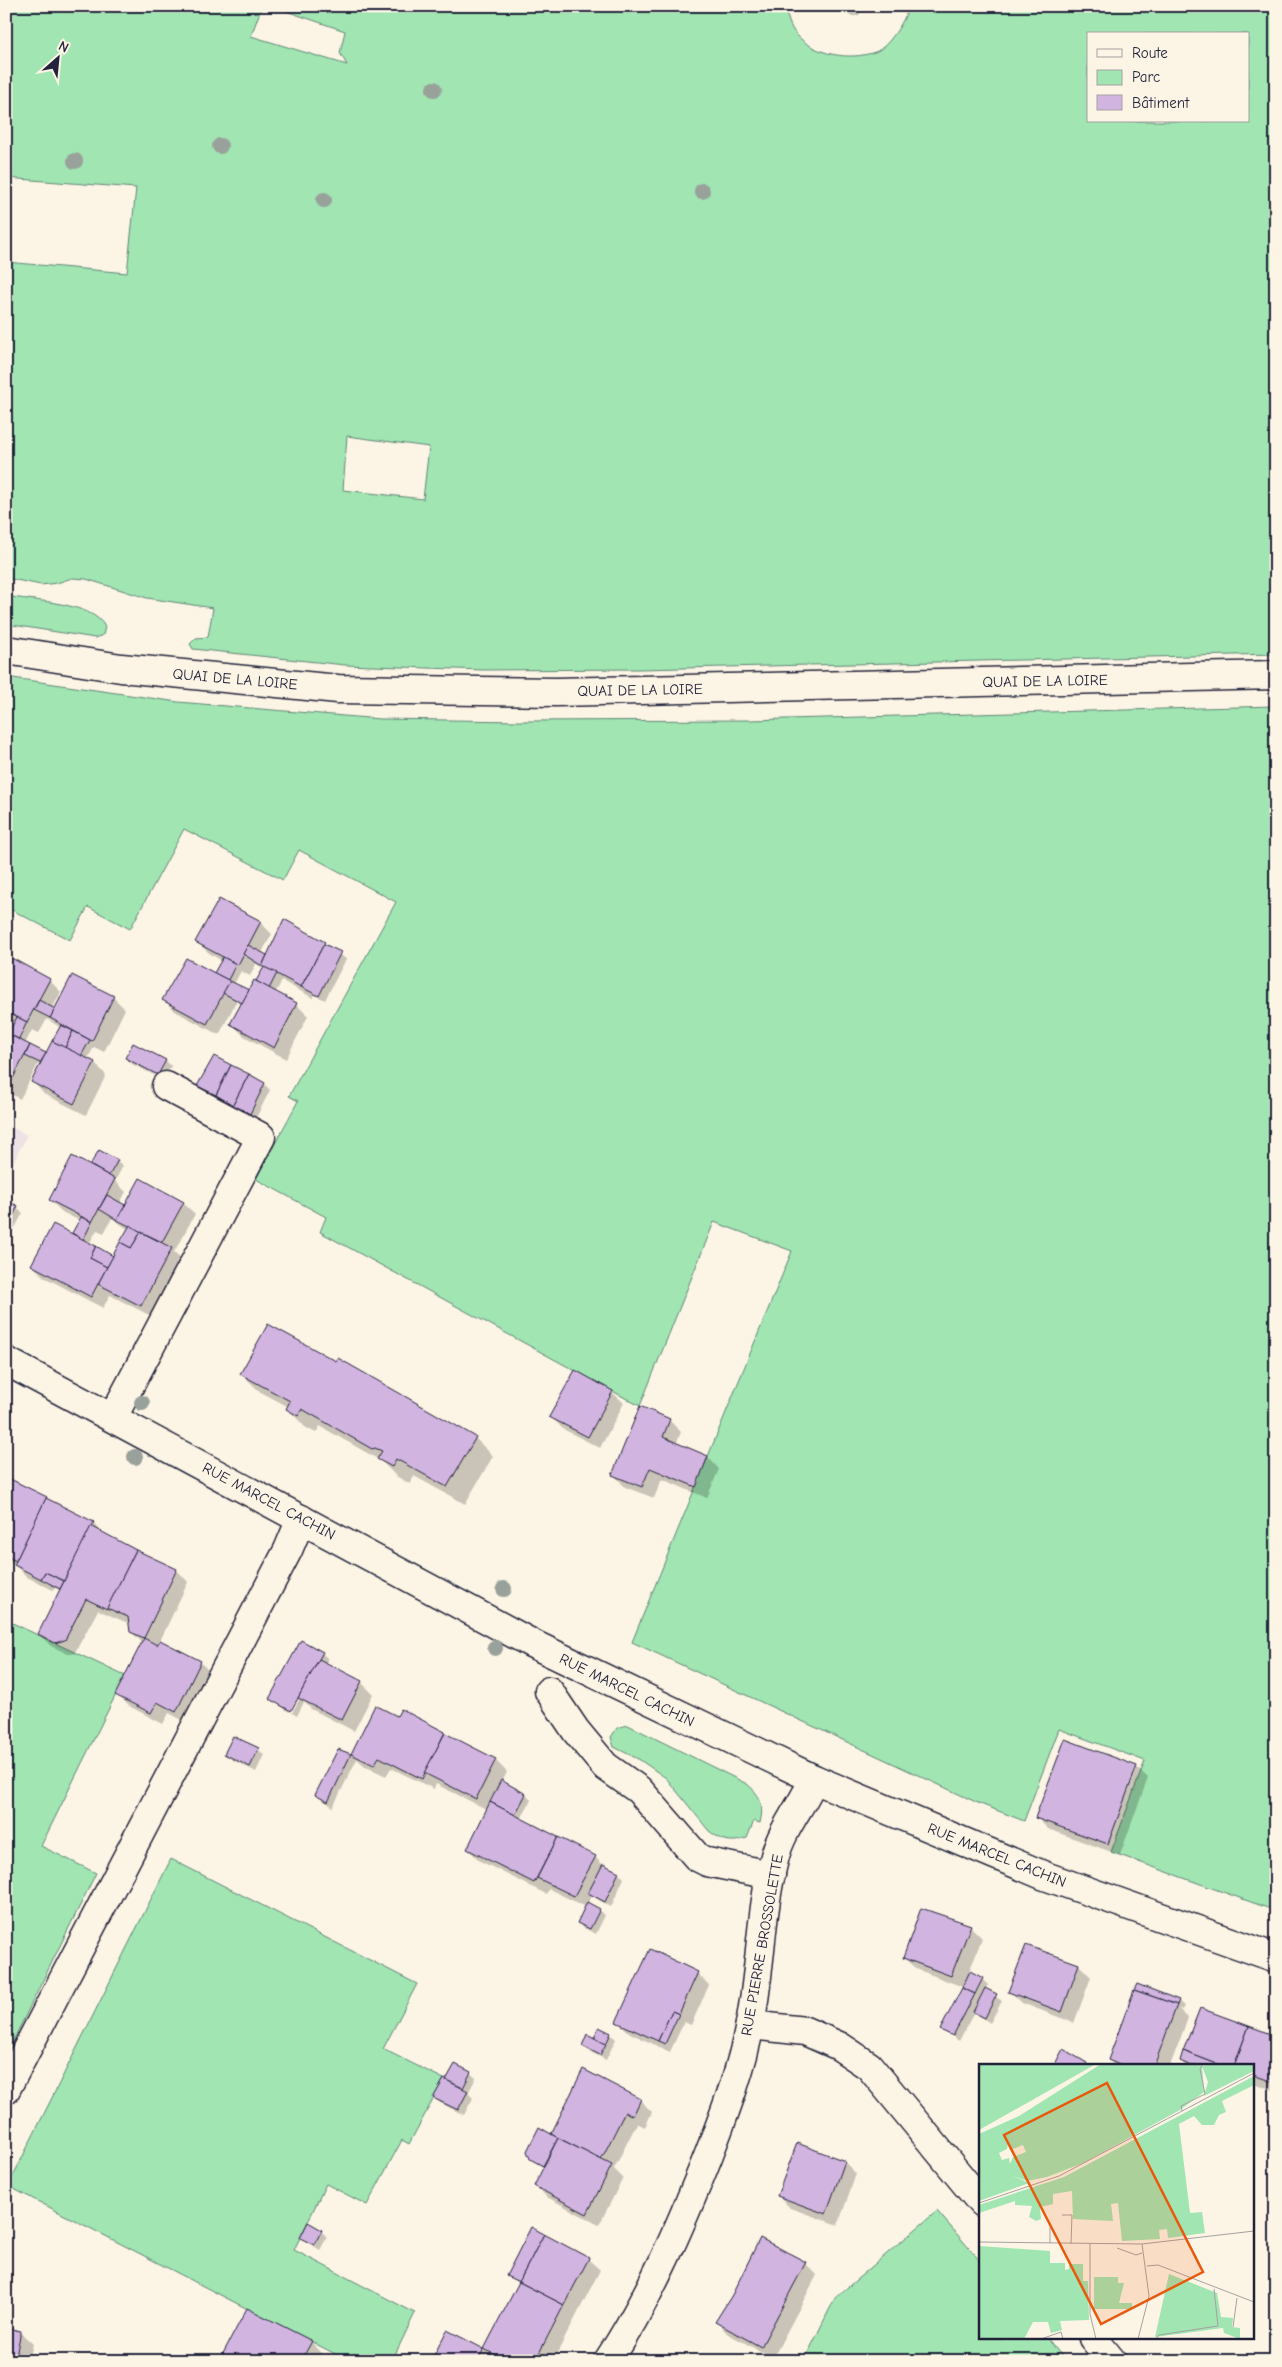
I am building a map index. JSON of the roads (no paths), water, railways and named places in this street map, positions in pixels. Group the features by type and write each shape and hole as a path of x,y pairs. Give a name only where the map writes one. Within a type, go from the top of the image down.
{"street":[{"name":"QUAI DE LA LOIRE","path":"6,650 121,668 338,689 556,692 1276,675"},
{"path":"113,1417 261,1137 166,1086"},
{"name":"RUE MARCEL CACHIN","path":"6,1361 533,1644 814,1779 1045,1876 1276,1958"},
{"path":"6,2089 288,1550 301,1519"},
{"path":"549,1691 576,1731 605,1766 639,1790 697,1857 707,1862 771,1875"},
{"name":"RUE PIERRE BROSSOLETTE","path":"608,2361 625,2335 682,2222 727,2107 750,2025 771,1875 779,1843 814,1779"},
{"path":"750,2025 805,2031 839,2046 869,2066 979,2200"},
{"path":"1096,2340 1112,2361"}]}
